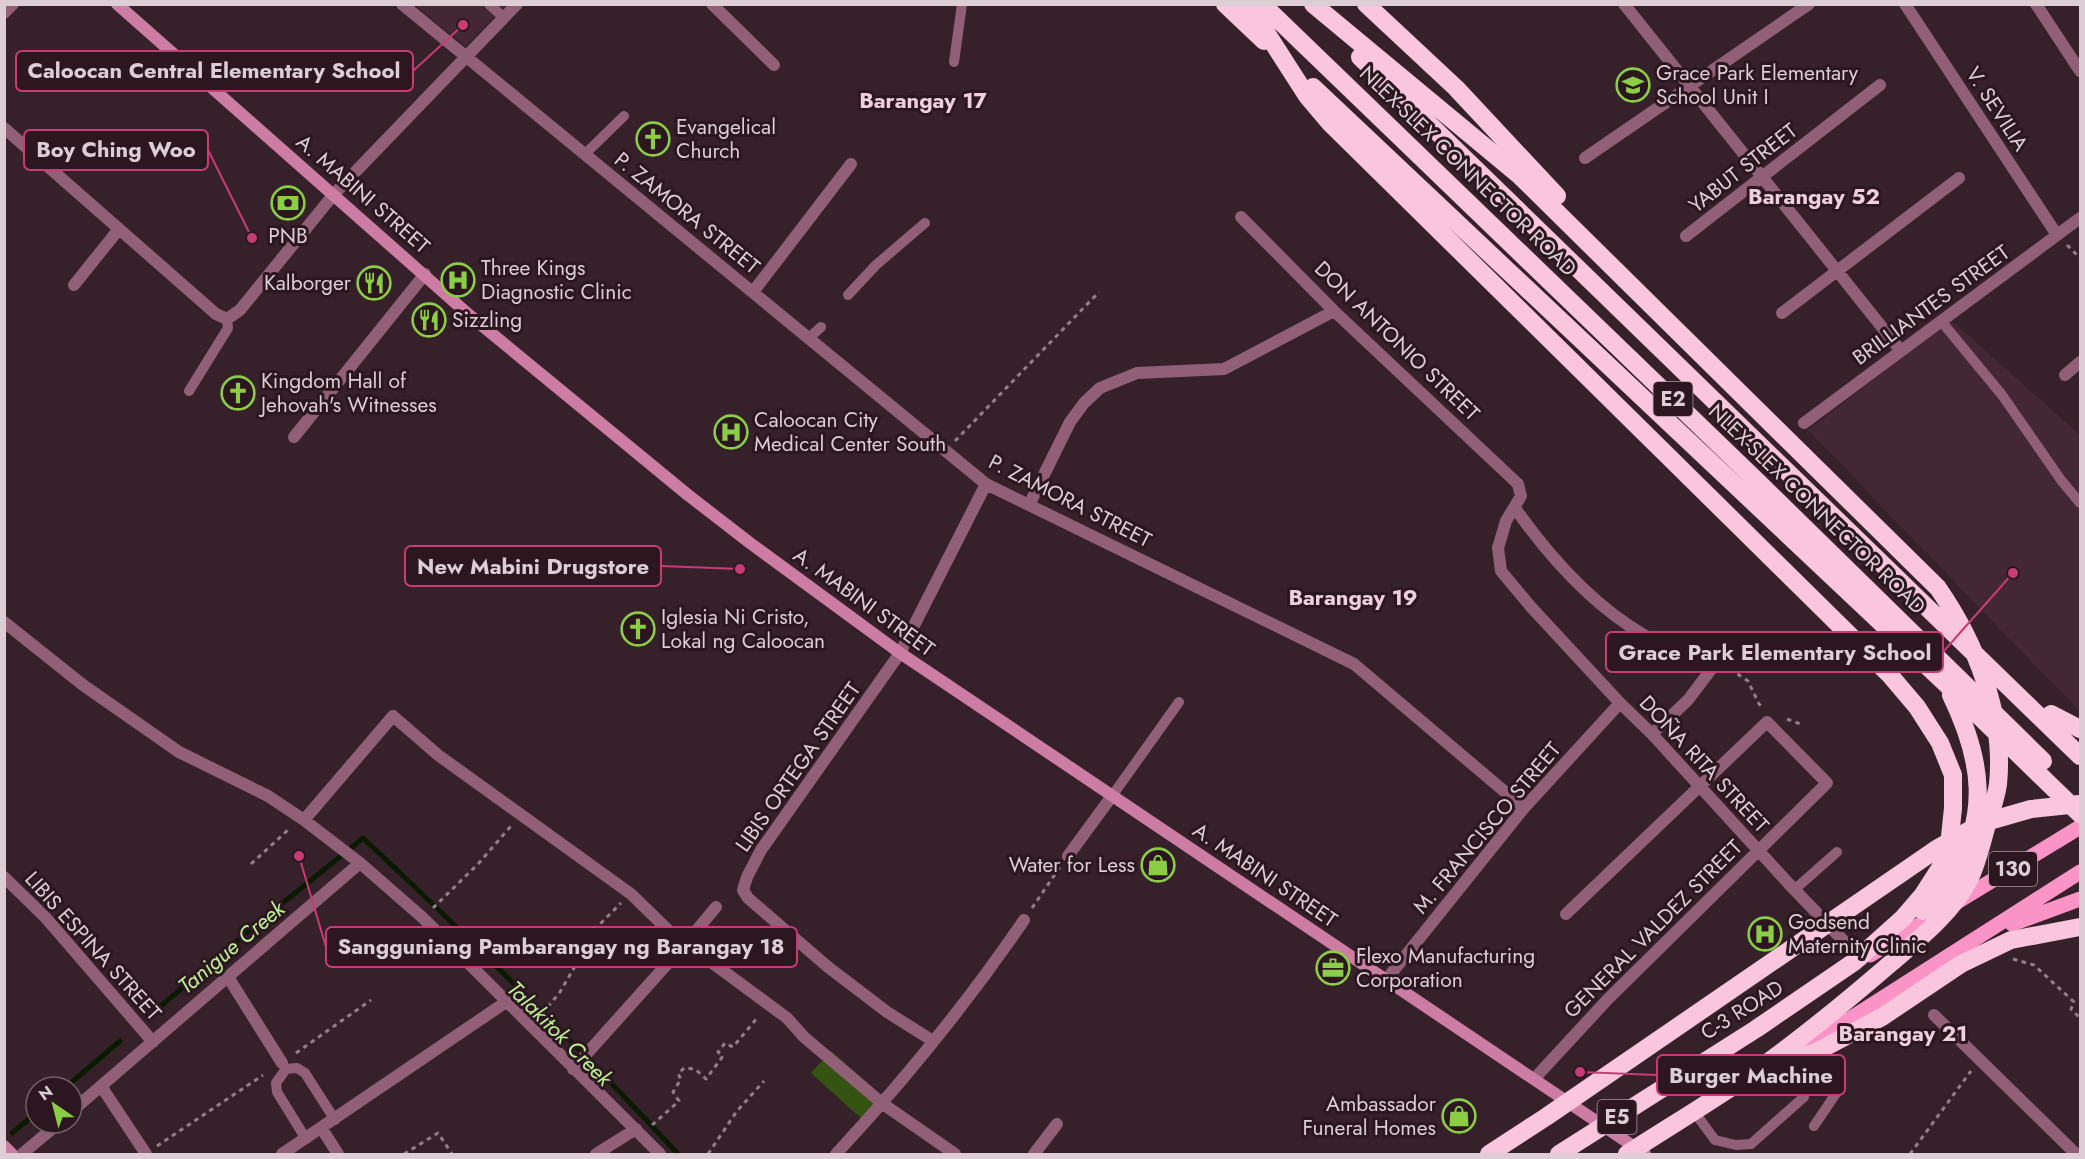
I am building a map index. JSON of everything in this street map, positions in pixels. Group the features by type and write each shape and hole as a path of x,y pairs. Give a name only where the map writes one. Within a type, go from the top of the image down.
{"highway":[{"path":"1225,4 1945,683 2080,814"},
{"name":"E5","path":"1248,4 1307,96 1329,122 1889,674 1917,707 1940,743 1953,776 1953,808 1949,846 1940,868 1904,918 1854,962 1756,1029 1559,1155"},
{"name":"NLEX-SLEX CONNECTOR ROAD","path":"1262,4 1758,482 2080,797"},
{"name":"NLEX-SLEX CONNECTOR ROAD","path":"1306,4 2080,756"},
{"path":"1313,4 1477,139 1560,214 1938,588 1956,615 1976,656 1988,693 1997,734 1998,785 1979,855 1968,881 1947,910 1923,935 1863,988 1754,1072"},
{"path":"1366,4 1456,87 1509,143 1826,492 2080,743"},
{"path":"1785,532 1826,492"},
{"path":"1862,960 1917,917 1949,882 1969,845 1979,801 1974,751 1962,717 1945,683"},
{"path":"2051,714 2080,729"},
{"path":"1489,1155 1938,848 1982,822 2031,808 2080,804"},
{"path":"1754,1072 1816,1052 1882,1017 1960,964 2011,940 2080,927"},
{"name":"E5","path":"1639,1154 1754,1072"}],"main road":[{"name":"A. MABINI STREET","path":"117,4 468,314 679,488 750,543 900,653 1534,1079 1639,1154"},
{"name":"C-3 ROAD","path":"1549,1155 2080,827"},
{"name":"130","path":"1639,1154 2080,872"},
{"path":"1973,940 2080,899"}],"street":[{"path":"4,13 13,4"},
{"name":"P. ZAMORA STREET","path":"402,4 986,484 1353,664 1524,808"},
{"path":"4,128 216,314 227,318 240,310 334,194 517,4"},
{"path":"712,4 774,65"},
{"path":"1624,4 1901,351"},
{"path":"1585,158 1809,4"},
{"name":"V. SEVILIA","path":"1905,4 2057,235"},
{"path":"2036,4 2080,72"},
{"name":"YABUT STREET","path":"1686,236 1880,85"},
{"path":"753,292 851,164"},
{"path":"1782,313 1959,178"},
{"name":"DON ANTONIO STREET","path":"1241,217 1414,388 1518,483 1521,496"},
{"name":"BRILLIANTES STREET","path":"1804,423 2080,218"},
{"path":"74,285 119,229"},
{"path":"294,437 424,274"},
{"path":"1029,505 1070,422 1084,403 1100,388 1137,373 1224,369 1334,310"},
{"path":"2065,375 2080,362"},
{"name":"LIBIS ORTEGA STREET","path":"933,1041 887,1012 828,967 748,898 743,890 761,850 900,653 986,484"},
{"name":"DOÑA RITA STREET","path":"1521,496 1506,521 1498,548 1501,571 1531,607 1620,703 1652,734 1794,890 1862,960"},
{"path":"1515,508 1564,570 1606,608 1646,636 1688,658"},
{"path":"4,622 83,684 179,752 268,796 303,819 360,863 423,918 531,1027 576,1066 660,1155"},
{"path":"1652,734 1688,700 1716,663"},
{"name":"M. FRANCISCO STREET","path":"1386,980 1524,808 1620,703"},
{"path":"303,819 393,716 438,755 631,894 669,931 787,1018 804,1037 883,1104 955,1155"},
{"path":"1566,914 1768,717"},
{"name":"GENERAL VALDEZ STREET","path":"1534,1079 1608,999 1827,783 1768,717"},
{"path":"1068,855 1112,796"},
{"path":"84,1101 360,863"},
{"name":"LIBIS ESPINA STREET","path":"4,877 46,918 153,1042"},
{"path":"576,1066 686,944 716,907"},
{"path":"836,1155 883,1104 988,973 1023,920"},
{"path":"228,977 284,1066"},
{"path":"282,1155 506,1002"},
{"path":"1934,1016 2076,1155"},
{"path":"101,1086 145,1154"},
{"path":"1034,1155 1057,1124"},
{"path":"322,1129 339,1155"},
{"path":"596,1155 636,1129"},
{"path":"22,1155 45,1135"}],"lane":[{"path":"489,4 504,18"},
{"path":"954,62 962,4"},
{"path":"585,154 624,116"},
{"path":"848,295 876,265 925,223"},
{"path":"189,391 228,328 227,318"},
{"path":"1941,321 2002,395 2061,480 2080,503"},
{"path":"809,338 821,327"},
{"path":"1112,796 1179,702"},
{"path":"1794,890 1837,852"},
{"path":"1814,1126 1839,1089 1839,1080 1819,1039"},
{"path":"306,1139 277,1092 276,1083 284,1066 297,1068 305,1073 335,1120"},
{"path":"1698,1117 1715,1140 1736,1145 1751,1144 1804,1097"}],"path":[{"path":"945,451 1099,292"},
{"path":"1716,663 1734,671 1748,681 1768,717"},
{"path":"1779,715 1803,725"},
{"path":"423,918 478,864 520,815"},
{"path":"250,864 303,819"},
{"path":"1023,920 1068,855"},
{"path":"531,1027 561,992 599,925 631,894"},
{"path":"2004,957 2034,965 2074,1002 2070,1009 2080,1018"},
{"path":"145,1154 284,1066 371,1000"},
{"path":"636,1129 654,1124 679,1101 674,1092 681,1079 678,1074 684,1068 695,1069 706,1079 723,1056 718,1052 725,1043 733,1047 769,1004"},
{"path":"1910,1155 1979,1060"},
{"path":"708,1155 737,1111 764,1081"},
{"path":"404,1155 438,1133 452,1155"}],"shaded area":[{"path":"415,5 506,5 465,46"},
{"path":"1951,320 2080,435 2080,712 1808,430"}],"green space":[{"path":"831,1051 882,1096 862,1119 811,1073"}],"waterway":[{"name":"Talakitok Creek","path":"352,847 363,838 524,993 678,1154"},
{"name":"Tanigue Creek","path":"149,1016 341,856"},
{"name":"Tanigue Creek","path":"80,1075 120,1041"},
{"name":"Tanigue Creek","path":"12,1133 24,1123"}],"place":[{"name":"Caloocan Central Elementary School","path":"463,25"},
{"name":"Grace Park Elementary School Unit I","path":"1633,85"},
{"name":"Evangelical Church","path":"653,139"},
{"name":"PNB","path":"288,203"},
{"name":"Boy Ching Woo","path":"252,238"},
{"name":"Three Kings Diagnostic Clinic","path":"458,280"},
{"name":"Kalborger","path":"374,283"},
{"name":"Sizzling","path":"429,320"},
{"name":"Kingdom Hall of Jehovah's Witnesses","path":"238,393"},
{"name":"Caloocan City Medical Center South","path":"731,432"},
{"name":"New Mabini Drugstore","path":"740,569"},
{"name":"Grace Park Elementary School","path":"2013,573"},
{"name":"Iglesia Ni Cristo, Lokal ng Caloocan","path":"638,629"},
{"name":"Sangguniang Pambarangay ng Barangay 18","path":"299,856"},
{"name":"Water for Less","path":"1158,865"},
{"name":"Godsend Maternity Clinic","path":"1765,934"},
{"name":"Flexo Manufacturing Corporation","path":"1333,968"},
{"name":"Burger Machine","path":"1580,1072"},
{"name":"Ambassador Funeral Homes","path":"1459,1116"}],"district":[{"name":"Barangay 17","path":"923,100"},
{"name":"Barangay 52","path":"1814,196"},
{"name":"Barangay 19","path":"1353,597"},
{"name":"Barangay 21","path":"1903,1033"}]}
